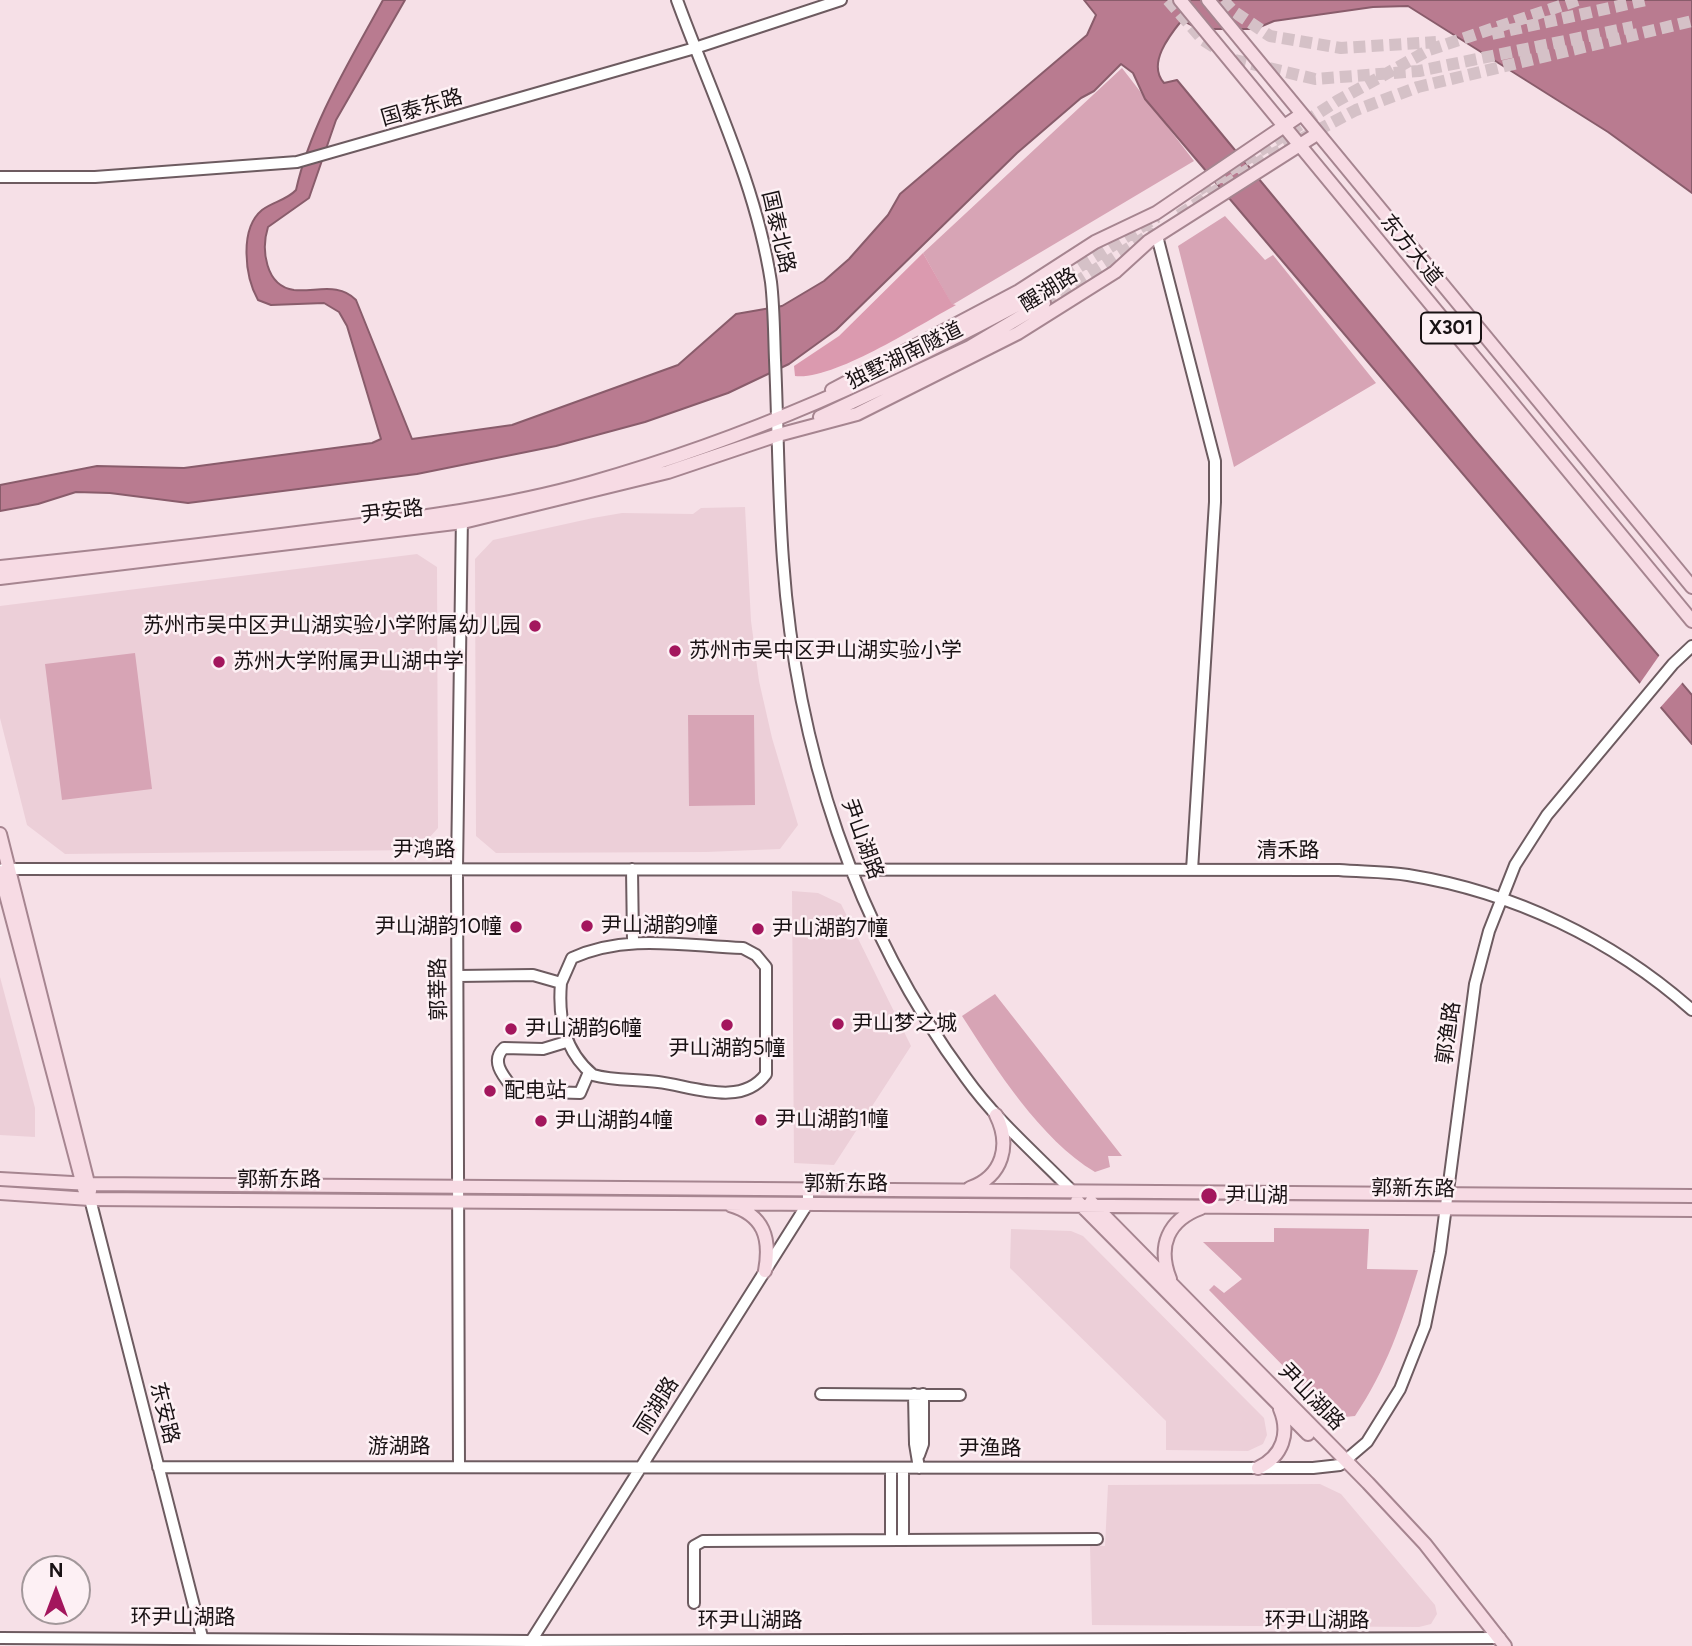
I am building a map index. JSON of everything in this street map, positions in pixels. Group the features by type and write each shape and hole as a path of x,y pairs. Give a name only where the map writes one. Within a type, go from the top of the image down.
{"main road":[{"name":"东方大道","path":"1180,0 1692,621"},
{"name":"东方大道","path":"1208,0 1692,587"},
{"name":"醒湖路","path":"777,421 875,365 1019,290 1095,242 1156,214 1246,155 1302,114"},
{"name":"醒湖路","path":"778,435 857,414 932,379 1017,333 1115,272 1157,236 1318,134"},
{"name":"独墅湖南隧道","path":"777,421 1039,300 937,363 778,435"},
{"name":"尹安路","path":"0,567 462,517 588,484 732,439 777,421"},
{"name":"尹安路","path":"0,578 462,517 629,482 778,435"},
{"name":"东安路","path":"0,834 3,870 89,1199"},
{"path":"965,1190 988,1179 1000,1163 1005,1142 996,1115"},
{"name":"郭新东路","path":"0,1180 720,1202 965,1190 1692,1210"},
{"name":"尹山湖路","path":"1072,1191 1078,1204 1279,1405 1343,1463"},
{"name":"尹山湖路","path":"1072,1191 1094,1204 1343,1463 1498,1642"},
{"name":"郭新东路","path":"0,1193 89,1199 460,1193 808,1196 1209,1205 1692,1196"},
{"path":"720,1202 749,1212 762,1226 768,1248 765,1271"},
{"path":"1171,1283 1164,1256 1168,1233 1184,1216 1209,1205"},
{"path":"1258,1468 1272,1460 1283,1441 1285,1420 1279,1405"}],"street":[{"name":"国泰北路","path":"677,0 756,207 772,303 778,435"},
{"name":"国泰东路","path":"0,177 95,177 297,162 695,48 841,0"},
{"path":"1157,236 1215,461 1216,502 1192,870"},
{"name":"尹山湖路","path":"778,435 790,645 817,771 848,868 920,1010 967,1080 996,1115 1072,1191"},
{"name":"郭莘路","path":"459,1466 457,869 462,517"},
{"name":"郭渔路","path":"1343,1463 1367,1442 1385,1417 1412,1362 1435,1284 1475,984 1489,931 1515,865 1547,815 1673,664 1692,646"},
{"name":"清禾路","path":"848,868 1339,870 1407,875 1502,897 1538,911 1613,950 1664,985 1692,1010"},
{"name":"尹鸿路","path":"3,870 848,868"},
{"path":"632,869 633,941"},
{"path":"633,941 743,948 757,955 766,967 766,1074 761,1080 740,1091 701,1093 686,1086 609,1079 589,1072 566,1042 559,1010 561,983 572,958 589,950 633,941"},
{"path":"458,976 533,975 561,983"},
{"path":"566,1042 544,1049 503,1048 498,1053 497,1063 514,1091 580,1093 589,1072"},
{"name":"丽湖路","path":"531,1641 765,1271 808,1196"},
{"name":"东安路","path":"89,1199 202,1637"},
{"path":"821,1394 960,1395"},
{"path":"919,1394 923,1444 919,1455 919,1468"},
{"name":"尹渔路","path":"641,1468 1258,1468 1343,1463"},
{"name":"游湖路","path":"158,1467 641,1468"},
{"path":"897,1468 903,1539"},
{"path":"891,1539 897,1468"},
{"path":"694,1602 694,1546 703,1541 1097,1539"},
{"name":"环尹山湖路","path":"0,1637 531,1641 1498,1642"}],"shaded area":[{"path":"383,0 405,0 336,120 309,198 268,227 265,246 271,274 284,287 294,290 335,289 356,300 412,439 512,425 678,365 736,314 782,306 824,281 849,259 888,215 900,194 1087,35 1096,15 1084,0 1692,0 1692,193 1608,132 1408,6 1373,7 1274,21 1255,29 1199,29 1182,20 1162,50 1158,67 1164,83 1177,80 1474,439 1692,695 1692,744 1145,99 1133,73 1121,64 1094,91 1081,98 1017,153 836,330 789,364 728,393 645,422 556,446 417,474 188,503 110,493 76,492 38,504 0,511 0,485 97,466 184,468 372,443 381,439 347,326 339,312 324,303 271,305 258,300 250,279 246,253 250,229 255,218 266,207 296,190 321,117"},
{"path":"1122,68 1194,161 952,305 923,253"},
{"path":"1225,216 1265,260 1273,255 1376,383 1234,467 1178,246"},
{"path":"923,253 952,304 956,305 853,361 831,370 795,376 794,366 839,336"},
{"name":"苏州市吴中区尹山湖实验小学","path":"745,507 751,621 759,681 772,738 798,825 780,849 496,853 476,836 475,559 493,540 593,518 622,513 693,514 701,508"},
{"name":"苏州大学附属尹山湖中学","path":"417,554 437,567 438,828 418,850 65,854 27,825 0,718 0,606"},
{"path":"135,653 152,789 62,800 45,664"},
{"path":"688,715 754,715 755,805 689,806"},
{"name":"尹山梦之城","path":"792,891 818,893 841,904 911,1046 834,1165 794,1163"},
{"path":"0,977 35,1108 35,1137 0,1135"},
{"path":"995,994 1122,1156 1108,1156 1110,1167 1095,1172 1056,1141 1021,1102 989,1058 962,1016"},
{"path":"1274,1228 1369,1229 1367,1269 1418,1270 1392,1346 1376,1381 1355,1416 1334,1418 1209,1290 1214,1285 1224,1293 1242,1279 1203,1242 1274,1242"},
{"path":"1011,1229 1071,1231 1083,1236 1264,1418 1267,1435 1263,1444 1248,1451 1166,1450 1166,1421 1010,1268"},
{"path":"1320,1484 1341,1494 1435,1605 1437,1614 1431,1624 1419,1627 1092,1625 1090,1546 1105,1546 1108,1485"}],"pier":[{"path":"1661,653 1683,682 1658,710 1638,686"}],"tunnel":[{"path":"1168,0 1203,40 1235,60 1315,79 1419,71 1633,27"},
{"path":"1223,0 1233,11 1270,36 1341,48 1436,42"},
{"path":"1199,190 1337,101 1429,50 1578,0"},
{"path":"1492,34 1646,0"},
{"path":"1179,215 1269,156 1356,110 1418,87 1692,21"},
{"path":"1034,296 1157,217"},
{"path":"1044,303 1155,231"}],"place":[{"name":"苏州市吴中区尹山湖实验小学附属幼儿园","path":"535,626"},
{"name":"苏州市吴中区尹山湖实验小学","path":"675,651"},
{"name":"苏州大学附属尹山湖中学","path":"219,662"},
{"name":"尹山湖韵9幢","path":"587,926"},
{"name":"尹山湖韵10幢","path":"516,927"},
{"name":"尹山湖韵7幢","path":"758,929"},
{"name":"尹山梦之城","path":"838,1024"},
{"name":"尹山湖韵5幢","path":"727,1025"},
{"name":"尹山湖韵6幢","path":"511,1029"},
{"name":"配电站","path":"490,1091"},
{"name":"尹山湖韵1幢","path":"761,1120"},
{"name":"尹山湖韵4幢","path":"541,1121"},
{"name":"尹山湖","path":"1209,1196"}]}
